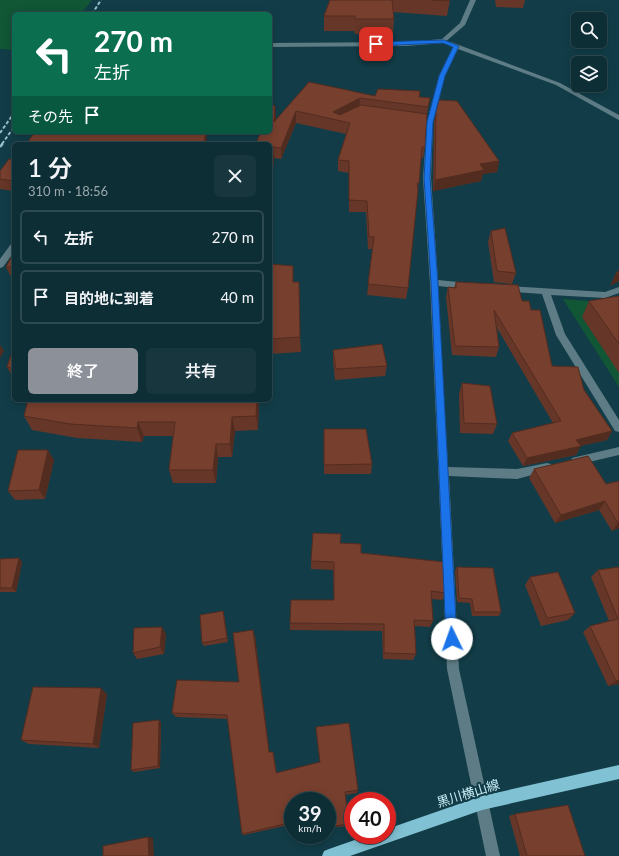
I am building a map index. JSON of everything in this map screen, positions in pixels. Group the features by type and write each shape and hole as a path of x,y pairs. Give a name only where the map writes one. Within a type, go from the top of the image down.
{"main road":[{"name":"黒川横山線","path":"329,856 482,803 619,772"}],"street":[{"path":"444,41 463,24 473,0"},
{"path":"272,45 406,44 444,41 558,84 619,118"},
{"path":"456,46 442,76 427,121 427,178 444,471 453,669 493,856"},
{"path":"0,265 12,249"},
{"path":"434,283 474,287"},
{"path":"498,288 546,292 605,294 619,290"},
{"path":"546,292 561,334 619,428"},
{"path":"444,471 517,474 619,451"}],"green space":[{"path":"0,0 92,0 83,12 12,12 12,50 0,49"},
{"path":"563,299 614,303 619,301 619,387"}],"building":[{"path":"330,0 392,0 394,19 355,19 355,16 324,16"},
{"path":"309,82 375,96 378,89 420,91 419,97 430,98 428,107 360,98 333,112 340,115 361,105 427,114 425,147 422,147 419,183 417,183 418,190 408,288 368,284 374,237 369,237 367,201 349,200 349,161 338,160 350,123 296,111 281,148 273,147 272,167 272,142 256,142 260,134 272,134 273,105 275,106 274,122"},
{"path":"439,100 457,101 499,161 480,164 484,170 435,180 436,111"},
{"path":"34,134 206,134 204,142 28,142"},
{"path":"9,159 12,160 12,181 0,179 0,171"},
{"path":"505,228 516,273 497,271 491,231"},
{"path":"12,256 12,267 6,267"},
{"path":"272,264 293,266 293,282 299,282 300,337 272,339"},
{"path":"456,282 518,285 522,301 529,301 531,310 540,310 552,366 578,367 584,390 612,431 576,440 581,446 527,458 512,433 561,421 494,310 499,347 455,346 448,287 456,288"},
{"path":"619,296 619,344 589,301"},
{"path":"382,344 387,366 336,369 333,350"},
{"path":"12,352 12,368 7,367"},
{"path":"462,383 490,386 497,424 464,423"},
{"path":"28,402 257,402 256,416 232,417 230,444 216,444 213,470 169,470 175,422 138,422 137,428 70,424 24,416"},
{"path":"324,429 366,429 372,464 324,465"},
{"path":"18,450 48,450 39,490 8,491"},
{"path":"588,456 606,484 619,481 618,523 605,501 561,515 534,469"},
{"path":"313,533 341,534 340,543 361,544 361,553 444,562 446,593 431,591 433,621 414,620 416,654 384,653 384,624 290,623 291,600 334,600 334,562 311,561"},
{"path":"19,558 12,588 0,588 0,559"},
{"path":"457,567 493,568 501,612 474,612 472,599 459,598"},
{"path":"619,567 619,680 616,681 590,626 618,619 598,570"},
{"path":"558,572 575,613 547,618 530,577"},
{"path":"223,611 227,638 202,643 200,615"},
{"path":"162,627 160,647 133,653 134,628"},
{"path":"253,630 269,752 273,752 276,773 320,762 316,727 349,723 358,790 344,792 344,825 336,826 336,792 284,792 284,824 242,834 227,715 172,713 177,680 239,682 233,633"},
{"path":"33,687 101,688 93,744 21,740"},
{"path":"159,720 158,766 131,770 133,723"},
{"path":"568,805 585,856 527,856 515,814"},
{"path":"148,837 149,856 103,856 103,846"}],"railway":[{"path":"93,12 101,0"},
{"path":"0,133 12,116"},
{"path":"2,144 12,130"},
{"path":"0,147 3,143"}],"route":[{"path":"376,44 406,44 444,41 456,46 442,76 430,122 427,178 434,283 452,639"}]}
